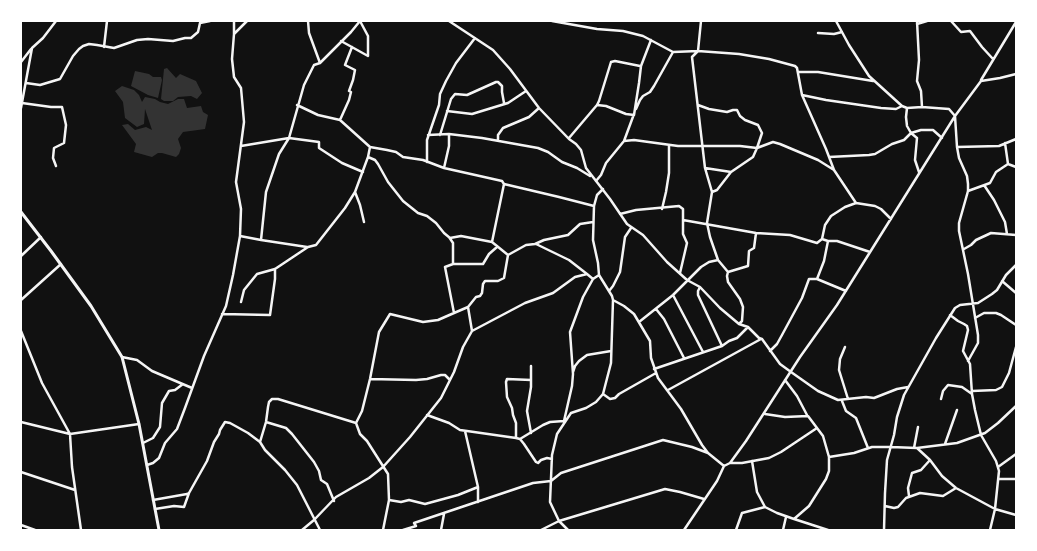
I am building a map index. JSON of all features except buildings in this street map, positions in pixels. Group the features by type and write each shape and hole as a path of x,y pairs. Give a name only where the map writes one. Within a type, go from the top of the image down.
{"street":[{"path":"21,62 56,21"},
{"path":"104,47 107,21"},
{"path":"195,22 200,24 210,21"},
{"path":"147,465 153,463 159,458 165,443 176,429 204,356 226,306 232,281 240,236 241,209 236,182 244,122 241,88 234,77 232,68 234,21"},
{"path":"234,34 248,21"},
{"path":"308,21 309,33 320,63"},
{"path":"260,240 266,192 279,154 288,138 304,85 314,65 320,63 360,21 368,36 368,56 341,41"},
{"path":"449,21 453,22 493,50 499,56 539,108 581,150 586,168 631,228 643,235 668,262 688,280 700,288 720,308 739,324 748,327 762,339 780,364 818,391 835,400 842,401 866,397 874,398 897,389 908,387"},
{"path":"552,21 597,29 623,31 643,36 674,52 698,51 739,54 769,59 795,66 798,72 802,95 834,170 856,203"},
{"path":"701,21 698,51 692,57 705,168 712,192 707,223 718,260 728,272 728,282 744,307 742,321 739,324"},
{"path":"836,21 868,76 902,106 907,108 922,107 949,109 955,116 957,147 967,176 968,191 959,223 959,231 964,249 978,335 978,343 968,361"},
{"path":"922,107 921,91 917,81 917,22 927,21"},
{"path":"951,21 961,32 970,31 982,48 993,59"},
{"path":"730,463 765,414 785,380 846,291 955,116 981,81 1015,24 1013,21"},
{"path":"26,83 40,85 60,79 68,62 79,49 89,44 114,48 137,40 148,39 173,41 191,38 198,32 200,24"},
{"path":"818,33 834,34 842,32"},
{"path":"427,162 428,135 439,105 440,94 456,63 475,38"},
{"path":"634,115 640,66 651,40"},
{"path":"340,120 349,100 351,92 349,91 353,80 354,70 345,65 352,47"},
{"path":"21,108 32,48"},
{"path":"596,181 602,175 606,163 624,141 640,100 643,96 650,92 674,52"},
{"path":"569,139 597,105 611,62 615,61 640,66"},
{"path":"798,72 818,72 874,81"},
{"path":"981,81 1016,74"},
{"path":"440,135 451,99 455,94 467,94 496,82 501,83 504,103"},
{"path":"447,111 472,114 494,108 526,91"},
{"path":"802,95 881,108 896,109 902,106"},
{"path":"22,103 62,107 66,125 64,143 54,148 53,158 56,166"},
{"path":"297,105 318,115 329,116 340,120 370,147 396,152 403,157 413,158 444,168 502,181 504,184 594,206"},
{"path":"597,105 606,106 626,114 634,115"},
{"path":"698,105 709,109 727,112 737,110 740,116 758,125 762,132 753,157 731,172 717,190 712,192"},
{"path":"498,140 498,135 503,128 529,117 539,108"},
{"path":"907,108 907,122 911,133 917,138 915,160 919,173"},
{"path":"829,157 875,154 892,144 904,140 911,133 922,130 933,130 942,138"},
{"path":"428,135 449,134 498,140 538,148 592,177"},
{"path":"444,168 449,146 449,134"},
{"path":"241,146 288,138 319,142 319,148 342,163 363,172"},
{"path":"957,147 999,146 1016,139"},
{"path":"624,141 634,140 678,146 740,146 757,148 773,142 812,157 834,170"},
{"path":"1006,143 1008,164"},
{"path":"662,209 669,174 669,145"},
{"path":"241,302 244,290 257,274 275,269 308,247 316,245 345,208 355,192 368,157 370,147"},
{"path":"368,157 375,160 388,182 402,201 418,213 427,216 450,238 461,236 492,242 508,255"},
{"path":"968,191 984,185 992,180 996,172 1008,164"},
{"path":"1008,164 1016,167"},
{"path":"705,168 731,172"},
{"path":"492,242 504,184"},
{"path":"984,185 994,200 1005,222 1007,234"},
{"path":"520,439 550,422 563,422 571,413 586,408 596,402 603,394 611,364 613,300 599,275 593,240 592,222 597,195 603,189"},
{"path":"355,192 364,222"},
{"path":"683,220 707,223 756,233 790,235 817,243 822,238 825,225 831,216 845,207 856,203 875,206 891,219"},
{"path":"620,214 636,210 662,209 680,206 683,209 683,234 687,243 680,273"},
{"path":"21,212 92,306 122,357 140,424 159,530"},
{"path":"508,255 526,245 536,244 544,240 568,235 580,224 592,222"},
{"path":"608,291 613,286 620,272 625,237 631,228"},
{"path":"728,272 748,266 749,251 754,248 756,233"},
{"path":"964,249 972,245 976,240 991,233 1016,235"},
{"path":"448,235 453,243 452,264"},
{"path":"240,236 308,247"},
{"path":"21,256 41,237"},
{"path":"822,238 828,241 837,240 870,252"},
{"path":"817,279 824,261 828,241"},
{"path":"536,244 569,260 593,279"},
{"path":"454,314 445,267 452,264 483,264 489,254 497,247"},
{"path":"383,530 390,500 388,474 360,434 356,423 362,411 370,380 379,332 390,314 424,322 438,320 468,307 476,297 480,296 482,293 483,284 486,281 498,281 504,278 508,255"},
{"path":"639,322 673,295 701,267 709,262 718,260"},
{"path":"21,300 61,264"},
{"path":"884,530 887,460 904,395 929,349 955,308 960,305 978,303 996,292 1006,275 1016,265"},
{"path":"222,314 270,315 275,269"},
{"path":"302,530 334,501 336,497 369,478 383,467 416,430 441,398 463,347 472,331 525,303 553,293 575,277 587,274"},
{"path":"573,374 570,332 578,307 593,279 599,275"},
{"path":"770,351 777,344 782,335 802,298 809,279 817,279 846,291"},
{"path":"1002,281 1016,293"},
{"path":"700,288 698,295 722,346"},
{"path":"673,295 703,352"},
{"path":"613,300 634,314 650,341 651,358 658,378 685,415 699,441 708,453 724,466"},
{"path":"468,307 472,331"},
{"path":"656,309 664,319 684,358"},
{"path":"976,318 984,313 996,314 1001,315 1016,325"},
{"path":"950,315 967,326 968,334 962,348 970,367 972,393 982,435 998,467 999,479 995,509 990,530"},
{"path":"603,394 610,400 615,398 655,371 684,358 722,346 737,338 748,327"},
{"path":"21,331 42,383 70,434 72,466 81,530"},
{"path":"668,390 762,339"},
{"path":"941,399 942,392 948,385 962,387 972,393 996,390 1002,387 1009,373 1016,347"},
{"path":"845,348 840,359 839,370 848,399"},
{"path":"568,530 559,522 550,502 552,459 557,434 563,422 571,393 575,366 587,355 611,352"},
{"path":"122,357 137,360 152,371 192,388"},
{"path":"531,366 531,380 527,411 531,433"},
{"path":"370,380 416,380 444,375 450,380"},
{"path":"516,438 516,424 512,408 507,397 506,382 507,379 531,380"},
{"path":"785,380 823,436 829,457 829,471 826,479 809,506 794,519"},
{"path":"143,443 153,438 160,427 162,403 169,392 175,390 183,384"},
{"path":"260,442 266,422 269,402 272,399 278,399 356,423"},
{"path":"842,401 846,411 856,418 868,448"},
{"path":"829,457 854,453 868,448 891,446 915,448 946,444 982,435 998,424 1016,406"},
{"path":"946,444 957,410"},
{"path":"765,414 784,417 808,416"},
{"path":"427,415 465,431 520,439 538,463 547,458 552,459"},
{"path":"21,422 70,434 140,424"},
{"path":"155,509 184,506 189,492 207,461 214,442 220,434 220,430 225,422 230,423 248,433 260,442 265,450 285,470 297,485 320,530"},
{"path":"266,422 286,428 292,434 314,462 319,471 320,480 327,484 334,501"},
{"path":"915,448 918,427"},
{"path":"684,530 717,481 724,466 730,463 742,463 769,458 781,452 817,428"},
{"path":"465,431 478,487 478,502"},
{"path":"403,530 416,526 414,523 533,483 551,481 561,473 663,440 692,447 708,453"},
{"path":"915,448 930,460 942,476 956,488 995,509 1016,515"},
{"path":"998,467 1016,454"},
{"path":"752,460 757,492 765,507 786,517 828,530"},
{"path":"909,496 908,488 912,473 921,470 930,460"},
{"path":"21,472 75,490"},
{"path":"999,479 1016,479"},
{"path":"390,500 402,502 409,500 425,504 458,495 478,487"},
{"path":"884,506 891,508 898,507 904,499 909,496 924,492 943,496 956,488"},
{"path":"541,530 559,522 665,489 704,499"},
{"path":"153,500 187,494 189,492"},
{"path":"736,530 742,513 765,507"},
{"path":"441,530 444,514"},
{"path":"783,530 786,517"},
{"path":"21,525 35,530"}],"shaded area":[{"path":"167,68 176,78 180,74 196,81 202,93 197,99 191,96 178,97 173,101 164,101 161,99 164,69"},
{"path":"135,71 149,74 153,77 161,77 162,80 158,98 148,95 131,86"},
{"path":"122,86 134,90 139,95 142,102 145,97 168,104 178,99 184,99 187,108 201,106 203,112 208,115 205,129 183,132 178,139 181,148 176,157 158,153 152,157 134,152 136,144 122,125 128,124 135,130 146,127 152,130 145,109 144,124 137,127 125,118 123,102 115,91"}]}
